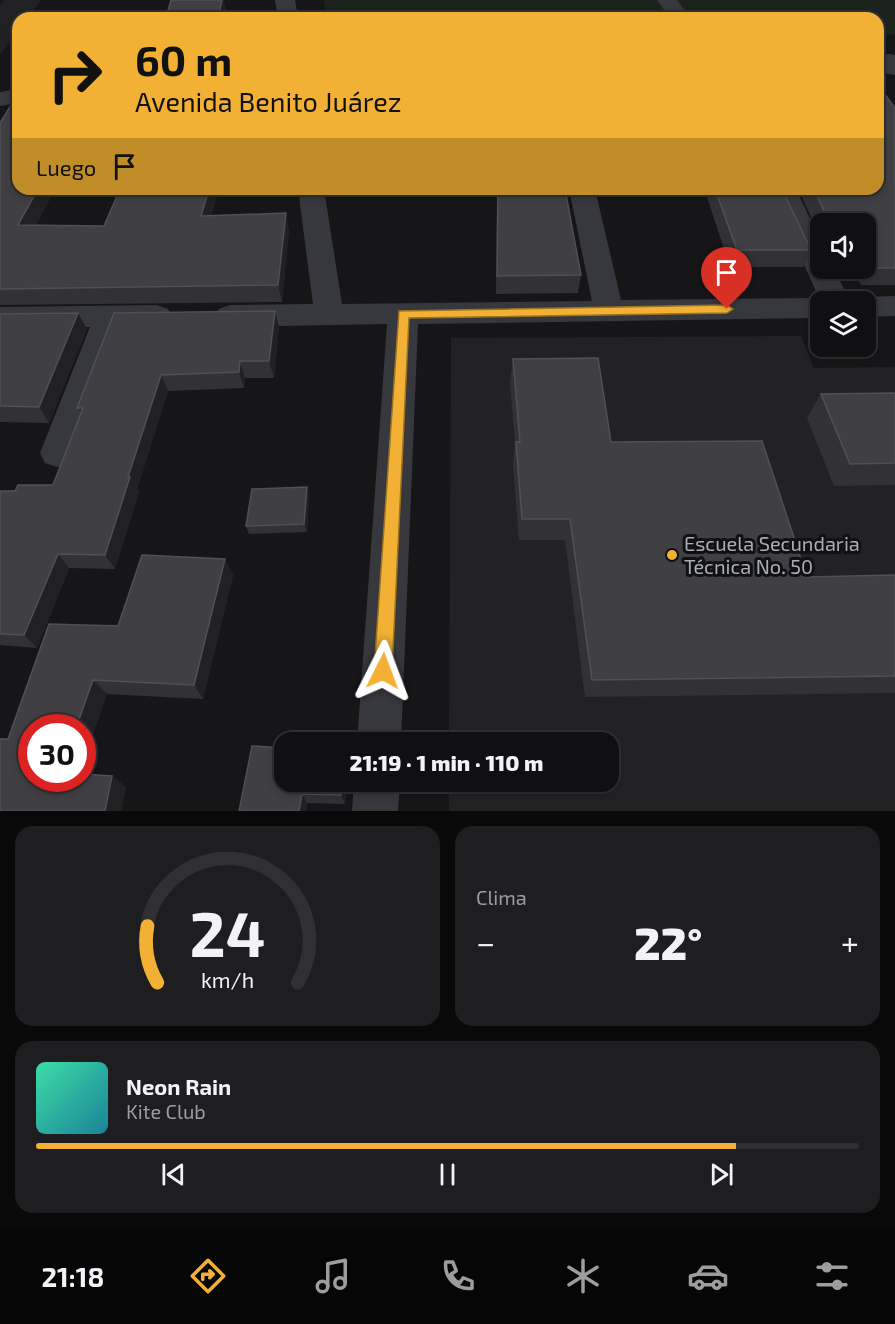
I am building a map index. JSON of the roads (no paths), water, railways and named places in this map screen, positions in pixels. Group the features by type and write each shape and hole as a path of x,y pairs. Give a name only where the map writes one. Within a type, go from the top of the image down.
{"street":[{"path":"312,195 329,315"},
{"path":"583,195 609,311"},
{"path":"786,195 831,291"},
{"path":"876,307 895,306"},
{"path":"0,318 810,308"},
{"path":"380,732 403,314"},
{"path":"57,453 109,317"},
{"path":"375,811 376,792"}],"place":[{"name":"Escuela Secundaria Técnica No. 50","path":"672,555"}]}
